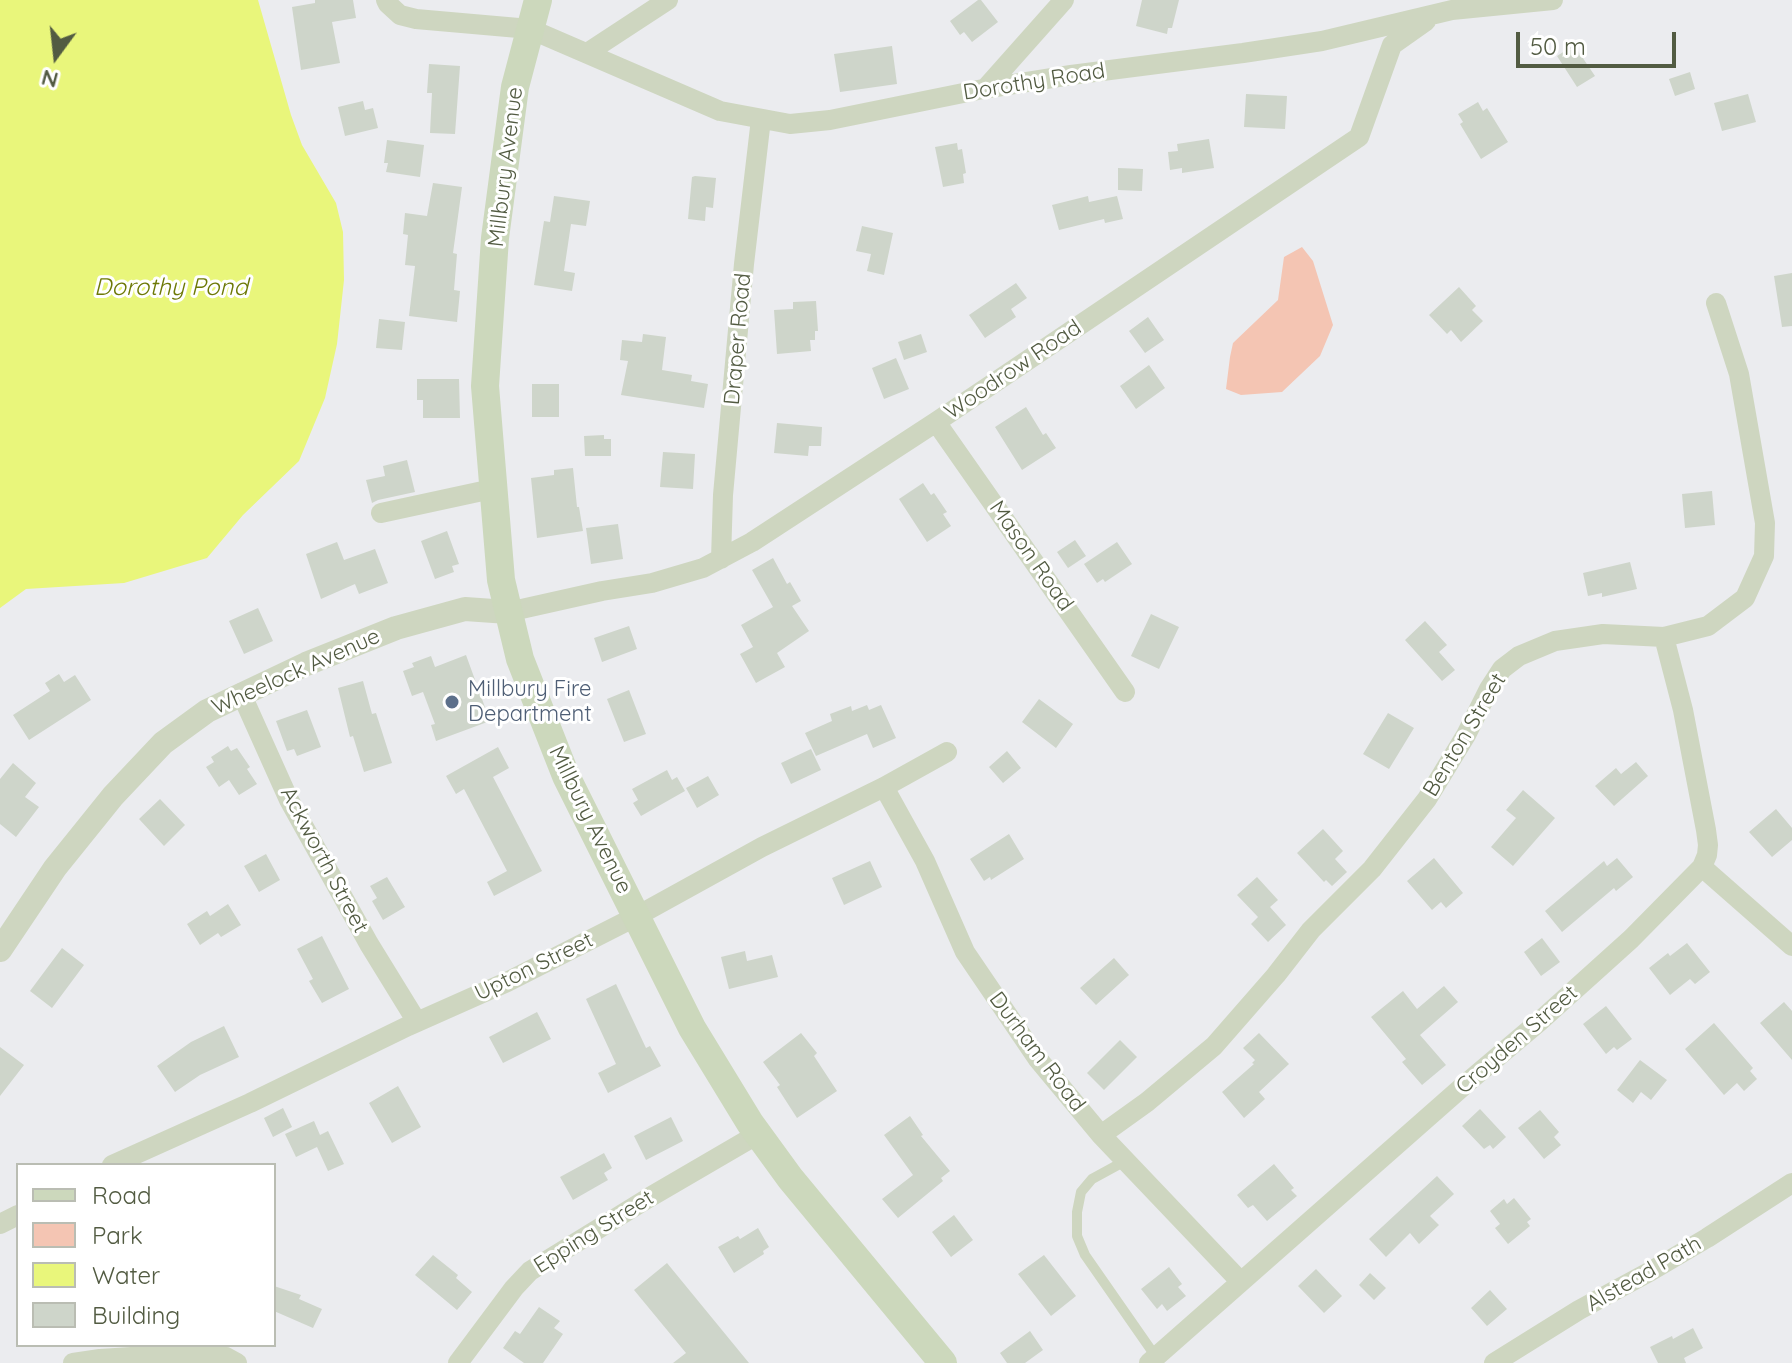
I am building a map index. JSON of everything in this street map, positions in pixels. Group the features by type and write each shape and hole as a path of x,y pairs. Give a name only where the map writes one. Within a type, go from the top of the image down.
{"main road":[{"name":"Millbury Avenue","path":"538,0 515,87 495,238 485,386 501,580 520,659 566,776 692,1028 758,1134 790,1178 943,1363"}],"street":[{"name":"Dorothy Road","path":"386,0 400,15 416,19 530,29 720,111 790,124 830,120 985,89 1118,68 1322,41 1452,10 1553,0"},
{"path":"587,53 668,0"},
{"path":"985,89 1064,0"},
{"name":"Woodrow Road","path":"508,612 652,583 703,568 752,542 1359,137 1392,45 1435,14"},
{"name":"Draper Road","path":"721,559 723,495 744,264 761,119"},
{"name":"Benton Street","path":"1101,1135 1147,1102 1214,1046 1311,930 1372,869 1427,799 1502,669 1519,656 1555,641 1603,634 1664,637 1708,626 1745,598 1764,556 1765,523 1739,374 1716,303"},
{"name":"Mason Road","path":"936,422 1125,692"},
{"path":"381,513 492,489"},
{"name":"Wheelock Avenue","path":"0,950 55,868 113,796 163,743 207,711 306,664 396,628 465,609 508,612"},
{"path":"1664,637 1683,710 1706,830 1707,855 1702,867 1792,946"},
{"name":"Ackworth Street","path":"241,693 289,800 369,944 417,1022"},
{"name":"Upton Street","path":"117,1163 507,982 947,752"},
{"name":"Durham Road","path":"884,787 925,861 965,952 1037,1058 1101,1135 1241,1282"},
{"name":"Croyden Street","path":"1152,1360 1540,1021 1631,939 1702,867"},
{"name":"Epping Street","path":"458,1363 530,1271 758,1134"},
{"name":"Alstead Path","path":"1494,1363 1579,1310 1707,1238 1792,1183"},
{"path":"73,1363 178,1354 226,1357 237,1363"}],"lane":[{"path":"1125,1161 1092,1179 1081,1192 1077,1236 1085,1255 1152,1360"}],"green space":[{"path":"1302,247 1313,261 1333,325 1320,356 1282,392 1241,395 1226,389 1233,343 1278,300 1284,257"}],"water":[{"name":"Dorothy Pond","path":"0,0 258,0 302,145 336,203 343,232 344,280 337,344 325,398 299,461 243,515 207,558 124,583 26,589 0,608"}],"building":[{"path":"315,0 353,0 356,18 332,22 340,63 301,70 292,7 315,3"},
{"path":"978,0 998,22 972,42 964,32 960,35 950,21"},
{"path":"1142,0 1179,0 1172,28 1168,28 1167,34 1136,26"},
{"path":"1574,45 1595,76 1577,87 1557,56"},
{"path":"892,46 897,84 840,92 834,54"},
{"path":"429,64 460,66 455,134 430,133 432,93 427,93"},
{"path":"1690,72 1695,89 1675,96 1669,79"},
{"path":"1246,94 1287,96 1285,129 1244,127"},
{"path":"1748,94 1756,122 1722,131 1714,103"},
{"path":"363,101 365,110 373,108 378,128 345,136 338,107"},
{"path":"1478,102 1483,111 1487,108 1508,142 1481,159 1460,124 1463,122 1458,114"},
{"path":"1209,139 1214,168 1182,173 1182,168 1170,170 1168,152 1178,151 1177,144"},
{"path":"387,140 424,145 420,177 386,172"},
{"path":"957,143 958,150 962,149 966,173 963,174 964,183 943,187 935,147"},
{"path":"1118,168 1143,169 1142,191 1118,190"},
{"path":"692,177 716,178 713,208 706,207 705,221 688,219"},
{"path":"433,183 462,187 453,253 457,254 454,290 460,291 457,322 409,316 415,266 405,265 408,235 403,234 405,213 427,216"},
{"path":"554,196 590,201 586,226 571,224 564,271 575,273 572,291 534,285 544,221 550,222"},
{"path":"1088,196 1089,202 1117,196 1123,219 1105,223 1104,219 1059,230 1052,205"},
{"path":"862,226 893,233 884,275 867,271 871,254 856,251"},
{"path":"1792,273 1792,326 1782,327 1774,276"},
{"path":"1016,283 1027,298 1011,309 1016,317 985,338 969,315"},
{"path":"1459,287 1476,306 1472,310 1483,321 1461,342 1451,330 1447,334 1429,315"},
{"path":"816,301 818,331 815,331 815,340 810,340 811,351 777,354 774,310 793,309 793,302"},
{"path":"1148,317 1164,340 1145,353 1129,331"},
{"path":"379,319 405,322 402,350 376,348"},
{"path":"643,334 666,337 662,370 692,375 691,381 708,384 704,408 621,395 628,361 620,360 622,340 642,342"},
{"path":"921,334 927,352 904,360 898,342"},
{"path":"896,358 909,389 884,399 872,368"},
{"path":"1149,365 1165,388 1136,409 1120,386"},
{"path":"417,379 459,379 460,418 423,418 423,400 417,400"},
{"path":"532,384 559,384 559,417 532,417"},
{"path":"1026,407 1043,435 1046,433 1056,448 1022,470 995,427"},
{"path":"777,423 822,427 821,446 809,446 808,456 774,453"},
{"path":"604,435 604,439 611,439 611,456 585,456 584,436"},
{"path":"663,452 695,454 693,489 660,487"},
{"path":"407,460 415,492 372,503 366,480 385,476 383,466"},
{"path":"573,468 583,531 537,538 531,478 554,475 554,470"},
{"path":"923,483 947,512 943,514 951,526 927,542 899,499"},
{"path":"1712,491 1715,525 1685,528 1682,494"},
{"path":"618,524 623,559 591,564 586,528"},
{"path":"447,531 459,564 452,566 454,572 435,579 421,541"},
{"path":"1075,540 1086,556 1068,568 1057,552"},
{"path":"337,542 344,560 375,549 388,583 359,594 355,584 321,599 306,554"},
{"path":"1117,542 1132,564 1105,582 1103,579 1097,583 1084,564"},
{"path":"773,558 787,584 790,582 801,601 792,606 809,631 777,653 785,667 756,683 740,654 753,647 741,625 773,607 752,570"},
{"path":"1630,562 1637,589 1602,597 1602,593 1588,596 1583,573"},
{"path":"258,608 273,641 244,654 229,621"},
{"path":"1151,614 1179,627 1159,669 1131,656"},
{"path":"1425,621 1447,645 1439,652 1455,670 1442,681 1405,640"},
{"path":"629,626 637,649 602,662 594,638"},
{"path":"466,655 490,721 436,741 431,725 435,724 423,692 412,696 403,671 414,667 412,663 431,656 435,667"},
{"path":"59,674 64,682 75,675 91,700 29,740 13,715 50,691 45,683"},
{"path":"363,681 372,714 376,713 392,763 364,772 353,736 350,737 338,688"},
{"path":"629,690 646,734 624,742 607,699"},
{"path":"1039,699 1073,724 1056,748 1022,722"},
{"path":"867,705 869,710 881,705 896,738 873,748 867,734 816,756 805,733 832,721 830,714 851,706 852,711"},
{"path":"307,710 321,747 297,756 294,749 287,751 276,721"},
{"path":"1388,713 1414,728 1389,769 1363,754"},
{"path":"228,746 231,751 237,748 257,784 239,795 229,780 219,787 206,767 214,762 211,757"},
{"path":"498,747 509,768 493,777 542,871 494,896 487,882 507,871 464,789 456,794 446,776"},
{"path":"811,749 821,770 791,784 781,763"},
{"path":"1007,751 1021,768 1003,783 989,767"},
{"path":"1636,762 1648,776 1614,806 1595,786 1616,768 1621,774"},
{"path":"13,763 36,783 25,797 39,807 16,837 0,824 0,779"},
{"path":"667,770 672,780 677,777 685,791 641,816 633,803 638,800 632,789"},
{"path":"708,776 719,795 697,808 686,788"},
{"path":"1523,790 1555,818 1513,866 1491,847 1516,818 1506,810"},
{"path":"160,799 185,825 164,846 139,819"},
{"path":"1776,809 1792,828 1792,840 1772,857 1749,832"},
{"path":"1323,829 1343,851 1335,859 1347,872 1332,886 1326,880 1324,882 1297,853"},
{"path":"1009,834 1024,859 991,880 990,877 984,881 970,859"},
{"path":"266,854 280,880 259,892 244,866"},
{"path":"1434,858 1463,893 1446,908 1441,902 1432,910 1407,881"},
{"path":"1617,858 1633,877 1616,891 1614,888 1562,932 1545,911 1604,861 1607,866"},
{"path":"870,861 882,887 844,905 832,878"},
{"path":"387,877 405,907 383,920 372,901 377,898 370,886"},
{"path":"1257,877 1278,900 1270,907 1286,925 1268,942 1251,924 1258,917 1237,895"},
{"path":"228,904 241,925 221,937 218,933 200,945 187,924 207,911 210,916"},
{"path":"322,936 349,989 322,1003 309,981 313,979 297,949"},
{"path":"1542,938 1560,962 1541,976 1524,952"},
{"path":"1687,943 1710,972 1695,984 1690,979 1670,995 1649,968"},
{"path":"62,948 84,965 52,1008 30,991"},
{"path":"745,951 747,961 772,955 778,977 729,989 721,957"},
{"path":"1114,958 1129,975 1096,1005 1080,988"},
{"path":"616,984 646,1048 650,1046 661,1066 608,1093 598,1073 616,1064 586,999"},
{"path":"1444,986 1458,1002 1420,1035 1446,1065 1422,1085 1402,1062 1406,1059 1371,1017 1403,991 1417,1009"},
{"path":"1784,1002 1792,1011 1792,1060 1760,1023"},
{"path":"1606,1006 1632,1039 1606,1054 1583,1024"},
{"path":"537,1012 551,1039 503,1063 489,1037"},
{"path":"1714,1023 1753,1068 1750,1071 1757,1079 1744,1091 1737,1083 1724,1095 1685,1049"},
{"path":"224,1026 239,1057 200,1075 175,1092 157,1066 191,1042"},
{"path":"801,1033 817,1053 814,1056 837,1091 797,1118 777,1087 780,1085 763,1062"},
{"path":"1259,1033 1289,1064 1259,1092 1265,1099 1244,1118 1222,1092 1254,1064 1255,1060 1243,1048"},
{"path":"1120,1040 1137,1057 1104,1090 1087,1073"},
{"path":"0,1047 24,1065 0,1096"},
{"path":"1640,1060 1667,1080 1651,1100 1641,1092 1633,1103 1617,1090"},
{"path":"398,1086 421,1127 392,1143 369,1103"},
{"path":"283,1108 292,1127 273,1137 264,1118"},
{"path":"1480,1109 1506,1137 1493,1149 1490,1145 1484,1149 1462,1126"},
{"path":"1540,1110 1559,1132 1554,1137 1561,1145 1544,1159 1518,1128"},
{"path":"910,1116 921,1136 950,1171 941,1178 943,1181 898,1218 882,1199 913,1175 884,1135"},
{"path":"671,1117 683,1141 646,1160 634,1136"},
{"path":"314,1121 320,1135 328,1131 344,1164 328,1171 317,1147 296,1157 285,1134"},
{"path":"604,1153 612,1168 604,1173 608,1180 573,1200 560,1177"},
{"path":"1274,1164 1297,1196 1267,1221 1253,1205 1248,1208 1237,1195"},
{"path":"1437,1176 1454,1194 1430,1216 1439,1225 1419,1244 1410,1233 1386,1257 1369,1239"},
{"path":"1514,1198 1531,1219 1527,1222 1530,1226 1508,1244 1495,1228 1500,1224 1490,1211 1504,1199 1507,1204"},
{"path":"954,1215 973,1240 951,1257 932,1232"},
{"path":"758,1228 769,1247 763,1251 764,1254 734,1273 718,1247"},
{"path":"433,1255 458,1275 456,1278 472,1292 457,1310 415,1275"},
{"path":"1044,1255 1076,1296 1051,1316 1018,1274"},
{"path":"667,1263 749,1363 673,1363 686,1353 634,1290"},
{"path":"1169,1267 1182,1284 1178,1287 1186,1296 1167,1311 1162,1304 1157,1309 1141,1289"},
{"path":"1316,1269 1342,1296 1324,1313 1298,1286"},
{"path":"1370,1273 1386,1288 1374,1300 1359,1285"},
{"path":"276,1287 301,1295 299,1299 322,1309 313,1328 276,1312"},
{"path":"1490,1290 1507,1309 1487,1326 1471,1308"},
{"path":"539,1307 560,1321 554,1328 563,1334 543,1363 524,1363 503,1348 515,1331 520,1334"},
{"path":"1693,1328 1703,1348 1684,1358 1686,1363 1658,1363 1650,1347"},
{"path":"1030,1331 1043,1350 1025,1363 1007,1363 1000,1353"}],"place":[{"name":"Millbury Fire Department","path":"452,702"}]}
